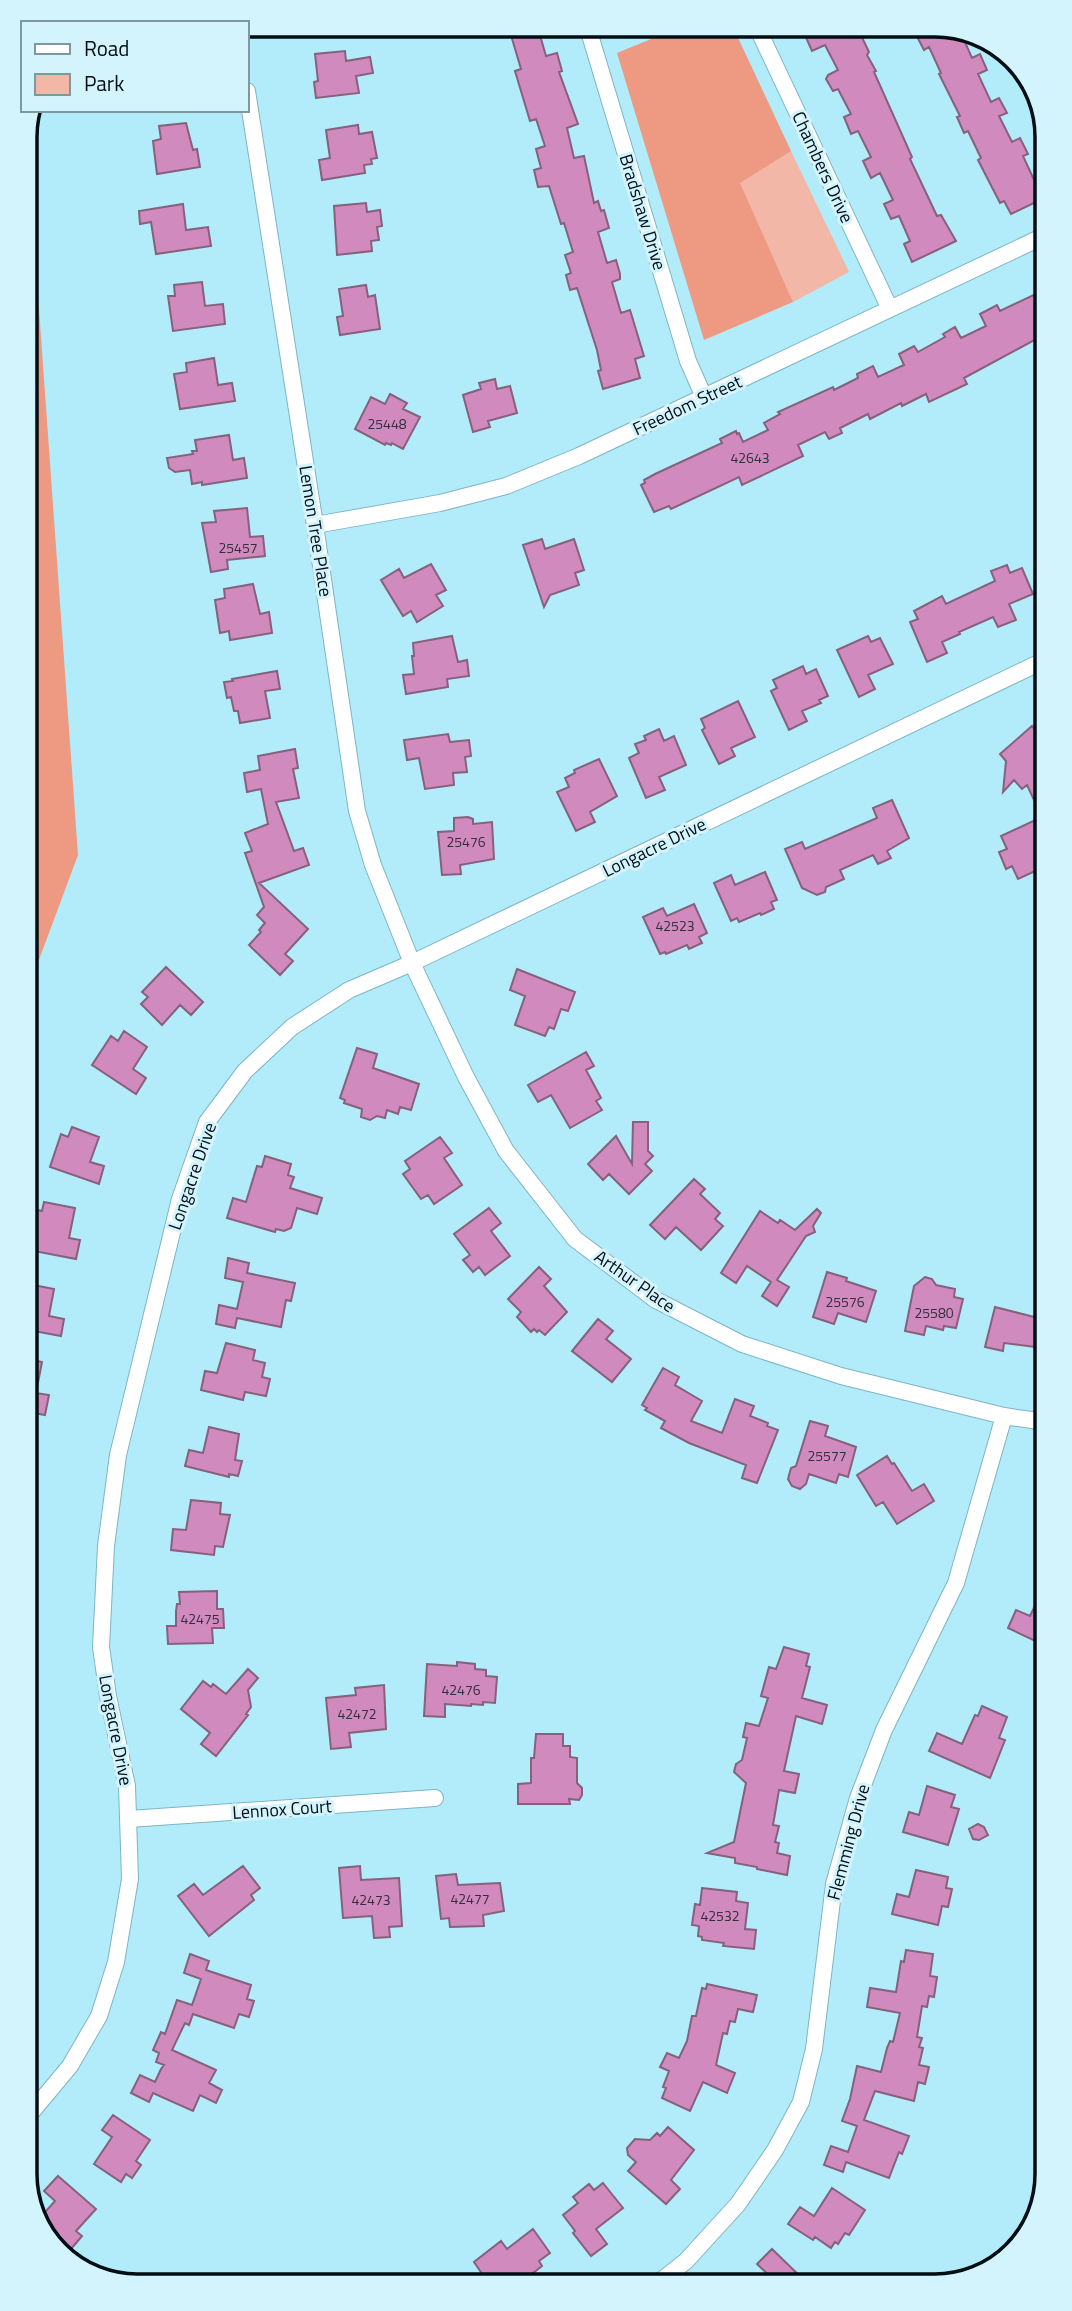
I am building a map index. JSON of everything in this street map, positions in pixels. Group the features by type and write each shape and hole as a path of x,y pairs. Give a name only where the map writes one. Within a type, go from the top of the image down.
{"street":[{"name":"Bradshaw Drive","path":"591,37 688,361 704,397"},
{"name":"Chambers Drive","path":"762,37 890,309"},
{"name":"Lemon Tree Place","path":"248,97 357,811 373,865 412,963"},
{"name":"Freedom Street","path":"315,525 440,503 506,486 579,456 1035,240"},
{"name":"Longacre Drive","path":"37,2106 71,2066 99,2015 117,1962 130,1879 129,1819 127,1786 108,1696 101,1647 106,1546 118,1455 180,1199 207,1122 245,1071 292,1027 349,990 412,963 1035,666"},
{"name":"Arthur Place","path":"412,963 466,1077 506,1151 575,1239 656,1300 742,1344 841,1376 1004,1416 1035,1421"},
{"name":"Flemming Drive","path":"670,2274 686,2261 738,2204 775,2150 801,2102 814,2049 834,1884 858,1798 884,1730 956,1583 1004,1416"},
{"name":"Lennox Court","path":"129,1819 435,1798"}],"green space":[{"path":"791,151 849,272 793,302 739,183"}],"shaded area":[{"path":"656,37 738,37 791,151 740,183 793,302 704,340 617,53"},
{"path":"37,281 78,855 37,965"}],"building":[{"path":"512,37 540,37 546,56 557,53 562,71 559,72 578,124 567,128 574,158 584,156 594,203 598,201 601,211 604,210 609,228 598,232 607,263 616,260 620,279 612,282 621,313 630,310 644,356 635,359 640,378 603,389 598,371 601,370 597,350 577,288 570,290 566,275 571,273 565,255 573,252 564,223 561,224 549,186 538,187 534,170 541,168 536,149 545,146 536,119 530,121 515,71 521,69"},
{"path":"806,37 862,37 869,52 867,55 876,71 874,72 912,157 910,159 937,216 941,215 956,241 912,262 904,244 910,241 899,216 891,219 884,204 893,200 880,173 871,178 863,161 871,157 858,131 851,134 844,117 851,114 838,89 833,91 826,79 838,70 825,45 812,51"},
{"path":"917,37 961,40 964,41 972,58 980,54 987,70 978,74 991,102 999,98 1007,113 999,116 1012,142 1020,138 1028,154 1023,156 1035,182 1035,202 1011,214 1004,201 1000,203 978,160 981,158 968,131 964,133 957,117 960,116 929,47 924,50"},
{"path":"345,51 346,61 370,57 373,73 356,76 359,93 316,98 314,82 318,81 315,54"},
{"path":"186,123 193,150 197,149 200,167 157,174 153,141 161,139 159,126"},
{"path":"358,125 359,134 372,132 377,158 371,159 372,164 364,165 365,173 322,180 319,160 330,158 326,130"},
{"path":"366,203 367,212 380,210 382,226 377,227 379,240 371,241 372,251 337,255 334,206"},
{"path":"183,204 186,230 208,227 211,246 156,254 151,222 140,224 139,211"},
{"path":"202,282 205,306 223,304 225,324 173,331 168,296 175,296 174,285"},
{"path":"366,285 368,297 375,295 380,329 340,335 337,317 343,316 339,289"},
{"path":"1035,294 1035,340 964,378 967,384 929,402 926,394 870,419 868,414 840,428 842,433 829,439 825,432 798,445 803,456 742,485 739,477 671,509 669,506 654,512 641,485 645,483 644,480 722,443 720,439 736,431 743,442 768,430 764,423 780,414 778,412 833,387 834,390 858,378 857,374 873,366 878,377 904,365 899,354 914,346 918,352 945,337 943,334 955,327 961,338 986,326 980,314 997,305 1000,311"},
{"path":"214,358 218,385 232,383 235,401 180,409 174,374 187,372 186,363"},
{"path":"495,379 497,389 510,386 517,413 488,421 490,427 473,432 463,395 481,389 479,383"},
{"path":"390,394 407,403 403,409 420,417 403,449 392,443 385,445 355,429 371,397 385,404"},
{"path":"229,435 233,460 244,458 247,478 192,484 190,470 175,472 169,468 167,458 197,451 195,440"},
{"path":"247,508 250,537 263,536 265,556 227,560 228,569 211,572 202,523 216,522 214,511"},
{"path":"542,539 545,549 574,539 584,570 575,573 579,585 550,595 544,607 523,545"},
{"path":"431,564 446,590 436,595 443,606 417,622 411,611 403,616 381,580 399,569 404,578"},
{"path":"1007,565 1010,573 1022,568 1033,594 1009,604 1016,620 998,627 993,617 959,632 960,634 942,642 947,653 927,662 910,622 918,619 914,611 942,596 946,604 995,581 991,571"},
{"path":"253,584 260,614 269,612 272,633 230,640 229,631 220,633 215,600 225,598 224,589"},
{"path":"452,636 458,662 467,660 469,676 447,679 448,687 406,694 403,675 414,674 413,643"},
{"path":"868,636 871,642 880,638 893,664 868,675 875,689 859,697 837,650"},
{"path":"803,666 806,674 816,669 828,696 819,700 821,703 802,711 807,721 789,730 771,691 777,688 773,680"},
{"path":"277,671 280,689 265,691 270,718 240,723 231,697 227,698 224,682"},
{"path":"738,701 755,737 731,748 735,756 719,764 702,730 705,728 701,719"},
{"path":"1032,726 1035,730 1035,802 1027,785 1022,789 1014,780 1003,792 1006,761 1000,754"},
{"path":"659,729 664,741 674,736 686,765 659,777 665,790 646,798 629,758 639,753 635,744 646,740 644,736"},
{"path":"448,734 450,742 469,740 471,756 465,757 467,772 453,773 454,785 425,789 419,758 407,760 404,740"},
{"path":"295,749 298,768 293,769 299,798 276,802 294,851 303,848 309,865 259,883 308,929 285,954 293,961 280,975 249,945 265,923 257,915 264,907 245,853 252,851 245,833 268,824 261,789 247,792 244,773 260,770 258,756"},
{"path":"599,759 617,796 590,812 595,822 576,831 557,792 569,787 565,778 575,773 574,770"},
{"path":"892,800 909,838 887,851 891,858 878,864 873,855 840,870 844,879 826,887 825,892 817,895 802,888 785,849 802,842 805,849 877,818 873,808"},
{"path":"454,818 473,819 473,824 492,822 494,859 460,865 461,874 442,875 438,832 454,831"},
{"path":"1035,820 1035,871 1018,879 1012,866 1006,869 999,852 1007,849 1001,836"},
{"path":"765,872 777,900 771,902 774,909 739,922 737,918 731,921 714,883 731,875 735,885"},
{"path":"694,904 707,933 699,937 702,943 689,949 687,945 660,954 643,917 663,908 667,916"},
{"path":"166,967 203,1002 191,1015 180,1005 162,1025 141,1004 148,997 142,992"},
{"path":"517,969 575,992 568,1011 561,1009 554,1029 549,1027 545,1036 515,1025 525,996 510,990"},
{"path":"124,1031 147,1047 133,1069 146,1078 136,1094 92,1065 111,1036 118,1041"},
{"path":"357,1048 377,1054 373,1068 419,1084 411,1110 400,1107 398,1114 387,1110 385,1118 377,1116 370,1120 361,1117 362,1109 344,1103 345,1100 340,1098"},
{"path":"586,1052 594,1066 586,1070 601,1098 596,1101 602,1110 570,1128 551,1095 538,1102 528,1085"},
{"path":"633,1122 648,1122 648,1151 653,1156 645,1164 652,1171 629,1194 609,1174 603,1180 588,1164 616,1136 632,1164"},
{"path":"72,1127 99,1137 90,1162 104,1166 99,1184 50,1167 61,1134 68,1137"},
{"path":"440,1137 452,1153 444,1158 462,1185 434,1204 428,1195 421,1199 403,1174 410,1169 405,1161"},
{"path":"265,1156 291,1164 288,1175 294,1177 290,1188 322,1198 317,1214 297,1208 291,1228 284,1231 276,1229 275,1232 227,1218 233,1198 246,1202 257,1166 262,1167"},
{"path":"694,1179 705,1189 700,1194 720,1213 715,1219 723,1226 701,1250 676,1227 665,1239 650,1225"},
{"path":"44,1202 75,1208 69,1238 80,1240 76,1259 37,1252 37,1210 42,1211"},
{"path":"489,1208 501,1223 491,1231 510,1256 485,1275 479,1267 473,1272 463,1260 470,1255 454,1234"},
{"path":"817,1209 821,1213 813,1226 815,1232 806,1236 777,1280 789,1287 777,1306 762,1296 771,1282 747,1266 736,1283 721,1273 760,1211 795,1230"},
{"path":"228,1258 249,1263 247,1273 295,1283 291,1301 286,1300 281,1327 237,1318 235,1328 216,1324 219,1305 237,1309 243,1282 225,1278"},
{"path":"539,1267 551,1279 544,1286 567,1312 545,1335 539,1330 537,1332 534,1329 531,1332 517,1317 521,1312 508,1299"},
{"path":"827,1272 876,1291 866,1322 838,1313 834,1324 813,1317"},
{"path":"925,1277 932,1279 936,1285 955,1289 954,1297 963,1299 956,1328 944,1326 943,1330 926,1326 924,1335 905,1331 914,1286"},
{"path":"37,1286 54,1289 49,1316 64,1319 61,1336 37,1332"},
{"path":"995,1307 1035,1317 1035,1347 1004,1343 1003,1351 985,1347"},
{"path":"598,1319 613,1331 606,1339 631,1359 612,1382 572,1351"},
{"path":"226,1343 255,1350 253,1360 265,1363 262,1377 270,1379 266,1396 245,1392 243,1400 201,1390 205,1371 217,1373"},
{"path":"37,1361 42,1362 37,1388"},
{"path":"663,1368 679,1377 675,1385 702,1401 691,1421 722,1433 735,1399 754,1406 750,1416 778,1430 757,1483 742,1478 746,1465 689,1443 661,1428 665,1421 645,1410 647,1408 642,1405"},
{"path":"37,1393 49,1395 45,1415 37,1414"},
{"path":"810,1421 828,1426 825,1436 856,1447 848,1477 839,1474 836,1483 809,1474 806,1484 800,1489 792,1486 788,1479 791,1468 796,1466"},
{"path":"209,1427 239,1434 235,1460 242,1461 238,1476 229,1474 229,1477 185,1466 189,1450 203,1453"},
{"path":"887,1456 912,1491 924,1484 934,1501 897,1524 883,1502 876,1506 857,1475"},
{"path":"191,1500 221,1503 220,1514 230,1515 223,1547 215,1546 214,1555 171,1550 173,1529 186,1530"},
{"path":"217,1591 217,1609 223,1609 224,1628 212,1628 213,1643 168,1644 167,1626 176,1626 179,1592"},
{"path":"1035,1606 1035,1641 1008,1628 1016,1610 1030,1616"},
{"path":"784,1647 809,1654 806,1666 810,1667 802,1698 827,1705 822,1724 796,1716 784,1771 799,1774 795,1793 779,1790 773,1825 779,1826 775,1842 779,1843 777,1853 790,1856 787,1875 735,1863 735,1858 707,1853 734,1842 746,1783 734,1772 736,1764 742,1760 747,1738 743,1737 746,1723 759,1726 768,1698 761,1696 769,1667 776,1669"},
{"path":"457,1662 475,1664 475,1669 486,1670 486,1676 497,1677 495,1703 483,1702 483,1705 471,1706 445,1704 445,1717 424,1716 427,1664 457,1666"},
{"path":"248,1669 258,1678 248,1690 251,1707 246,1714 248,1715 216,1756 201,1744 210,1733 181,1709 203,1681 211,1687 213,1684 226,1694"},
{"path":"384,1685 386,1729 349,1733 351,1747 331,1749 326,1698 356,1695 355,1688"},
{"path":"982,1706 1007,1717 999,1738 1005,1740 990,1778 929,1751 937,1733 962,1744"},
{"path":"536,1734 563,1734 563,1746 570,1746 570,1757 577,1758 577,1783 582,1788 579,1800 569,1799 570,1804 518,1804 518,1784 531,1783 531,1758 534,1758"},
{"path":"927,1786 955,1795 951,1807 959,1809 948,1845 903,1832 909,1812 919,1815"},
{"path":"978,1824 984,1827 988,1835 979,1840 973,1839 969,1829"},
{"path":"243,1866 260,1888 251,1895 254,1900 209,1936 178,1896 194,1884 203,1895"},
{"path":"360,1866 361,1880 399,1878 402,1926 389,1927 390,1937 374,1938 372,1916 343,1918 339,1868"},
{"path":"916,1870 948,1877 946,1888 952,1889 948,1907 942,1906 938,1925 892,1914 897,1894 909,1897"},
{"path":"456,1874 458,1885 500,1883 504,1911 483,1915 484,1926 450,1927 449,1918 441,1919 436,1876"},
{"path":"702,1888 737,1892 736,1901 748,1903 745,1929 756,1930 754,1949 723,1946 724,1943 702,1940 702,1937 698,1936 699,1926 692,1925 695,1904 700,1905"},
{"path":"906,1950 933,1954 930,1976 937,1977 934,1997 929,1996 927,2007 922,2006 917,2037 922,2038 919,2047 923,2048 919,2065 929,2067 925,2084 918,2082 914,2101 875,2091 864,2120 909,2136 902,2154 899,2152 889,2178 846,2162 843,2172 824,2165 831,2146 848,2152 857,2126 842,2121 857,2066 881,2072 887,2048 890,2041 893,2042 900,2013 867,2007 870,1988 896,1992 901,1961 904,1962"},
{"path":"190,1954 209,1961 206,1970 251,1985 247,1999 254,2001 249,2017 239,2014 234,2028 193,2014 189,2025 185,2023 172,2050 216,2070 209,2083 222,2090 216,2103 200,2095 193,2111 153,2093 149,2102 131,2093 140,2075 155,2082 164,2065 156,2062 159,2053 153,2050 161,2032 165,2034 177,2000 192,2005 201,1979 184,1973"},
{"path":"707,1984 757,1995 753,2012 738,2009 735,2022 730,2021 727,2034 723,2033 716,2065 735,2073 727,2093 703,2082 690,2111 662,2098 669,2071 660,2067 667,2053 679,2058 687,2041 692,2016 696,2016 702,1988 706,1989"},
{"path":"113,2115 150,2140 136,2161 141,2165 132,2178 126,2174 121,2182 94,2164 112,2137 102,2130"},
{"path":"668,2127 694,2150 671,2180 680,2189 666,2204 628,2171 636,2162 628,2155 627,2148 635,2139 650,2140 657,2133 660,2136"},
{"path":"58,2176 96,2209 76,2231 82,2236 71,2249 57,2235 47,2219 45,2213 55,2201 44,2191"},
{"path":"603,2183 623,2208 596,2229 607,2244 591,2256 563,2215 578,2203 573,2197 589,2184 594,2190"},
{"path":"832,2188 865,2210 849,2235 845,2233 838,2244 835,2242 831,2248 788,2224 800,2207 814,2216"},
{"path":"533,2229 550,2253 539,2261 542,2266 532,2274 482,2274 474,2262 501,2241 507,2249"},
{"path":"772,2249 798,2274 768,2274 757,2264"}]}
